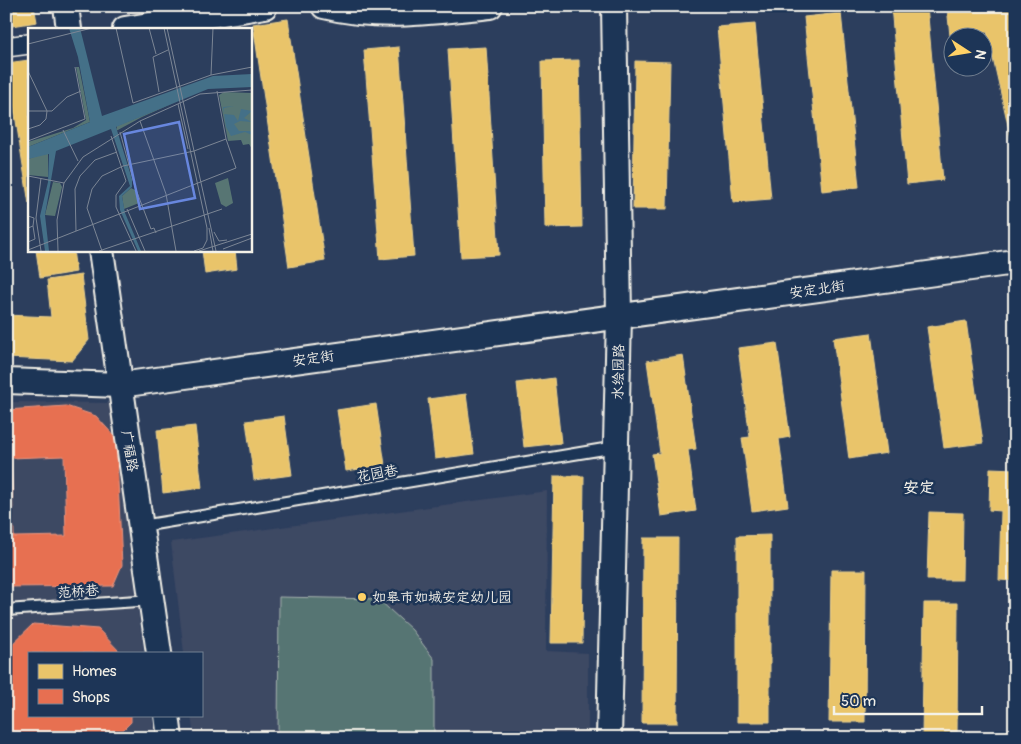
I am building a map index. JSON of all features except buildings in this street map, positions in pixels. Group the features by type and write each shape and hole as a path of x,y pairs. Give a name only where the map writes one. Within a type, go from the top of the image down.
{"street":[{"path":"66,6 69,28"},
{"path":"131,28 265,6"},
{"path":"324,6 347,12 404,15 490,6"},
{"name":"水绘园路","path":"609,738 619,316 614,6"},
{"path":"6,47 28,44"},
{"name":"广福路","path":"101,251 159,652"},
{"name":"安定北街","path":"619,316 1015,262"},
{"name":"安定街","path":"6,382 120,385 619,316"},
{"path":"167,716 170,738"}],"lane":[{"name":"花园巷","path":"142,526 616,447"},
{"name":"范桥巷","path":"6,610 152,600"}],"shaded area":[{"path":"6,402 110,403 144,652 28,652 28,716 152,716 155,738 6,738"},
{"name":"如皋市如城安定幼儿园","path":"547,491 546,651 588,653 588,738 194,738 191,716 202,716 202,652 184,652 171,542"}],"green space":[{"path":"279,597 378,599 412,630 434,659 434,737 278,738"}],"place":[{"name":"如皋市如城安定幼儿园","path":"362,597"}],"district":[{"name":"安定","path":"919,487"}]}
